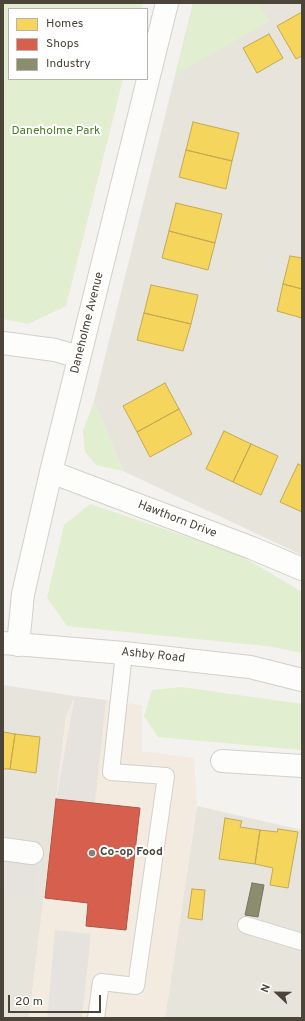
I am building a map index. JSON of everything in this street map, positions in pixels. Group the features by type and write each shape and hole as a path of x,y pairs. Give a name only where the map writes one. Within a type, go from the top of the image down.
{"street":[{"name":"Daneholme Avenue","path":"148,79 167,3"},
{"name":"Daneholme Avenue","path":"10,644 148,80"},
{"path":"3,343 55,350 79,357"},
{"name":"Hawthorn Drive","path":"51,472 252,548 302,569"},
{"name":"Ashby Road","path":"10,644 124,653 250,667 302,680"},
{"path":"222,761 302,766"},
{"path":"3,849 32,853"}],"lane":[{"path":"96,1018 101,982 136,986 166,776 111,772 124,653"},
{"path":"246,925 302,942"}],"shaded area":[{"path":"193,3 302,3 302,555 123,471 94,401"},
{"path":"3,685 75,696 66,717 29,1018 3,1018"},
{"path":"75,696 142,705 142,751 194,758 197,806 165,1018 29,1018 66,717"},
{"path":"75,696 106,700 95,803 56,799"},
{"path":"197,806 302,830 302,1018 165,1018"},
{"path":"3,861 39,865 34,898 3,893"},
{"path":"55,930 91,934 82,1018 47,1018"}],"green space":[{"name":"Daneholme Park","path":"3,3 143,3 141,8 8,8 8,80 123,80 66,306 28,324 3,319"},
{"path":"194,3 258,3 270,21 176,74"},
{"path":"94,401 123,471 96,465 85,452 83,431"},
{"path":"90,504 238,554 302,592 302,653 267,646 67,626 47,598 64,525"},
{"path":"181,687 302,704 302,750 158,737 144,716 152,690"}],"building: Homes":[{"path":"302,12 302,56 296,59 277,26"},
{"path":"269,34 283,58 257,73 243,48"},
{"path":"193,122 239,133 232,161 186,150"},
{"path":"186,150 232,161 226,189 179,177"},
{"path":"176,203 222,214 215,243 169,231"},
{"path":"169,231 215,243 208,270 162,258"},
{"path":"290,256 302,258 302,289 283,284"},
{"path":"283,284 302,289 302,318 277,311"},
{"path":"151,285 198,295 191,324 144,313"},
{"path":"144,313 191,324 183,351 137,340"},
{"path":"165,383 179,409 137,432 123,406"},
{"path":"179,409 192,434 150,457 137,432"},
{"path":"224,431 251,444 233,482 206,469"},
{"path":"251,444 278,456 261,495 233,482"},
{"path":"298,464 302,466 302,512 280,502"},
{"path":"3,732 15,734 10,769 3,769"},
{"path":"15,734 40,737 36,773 10,769"},
{"path":"225,818 242,821 240,827 260,830 255,864 219,859"},
{"path":"278,829 298,832 288,888 270,885 273,868 255,864 260,830 277,832"},
{"path":"192,889 205,890 202,920 188,918"}],"building: Shops":[{"name":"Co-op Food","path":"56,799 140,808 126,930 86,926 88,903 45,898"}],"building: Industry":[{"path":"252,883 264,885 258,917 245,915"}],"place":[{"name":"Co-op Food","path":"92,853"}]}
